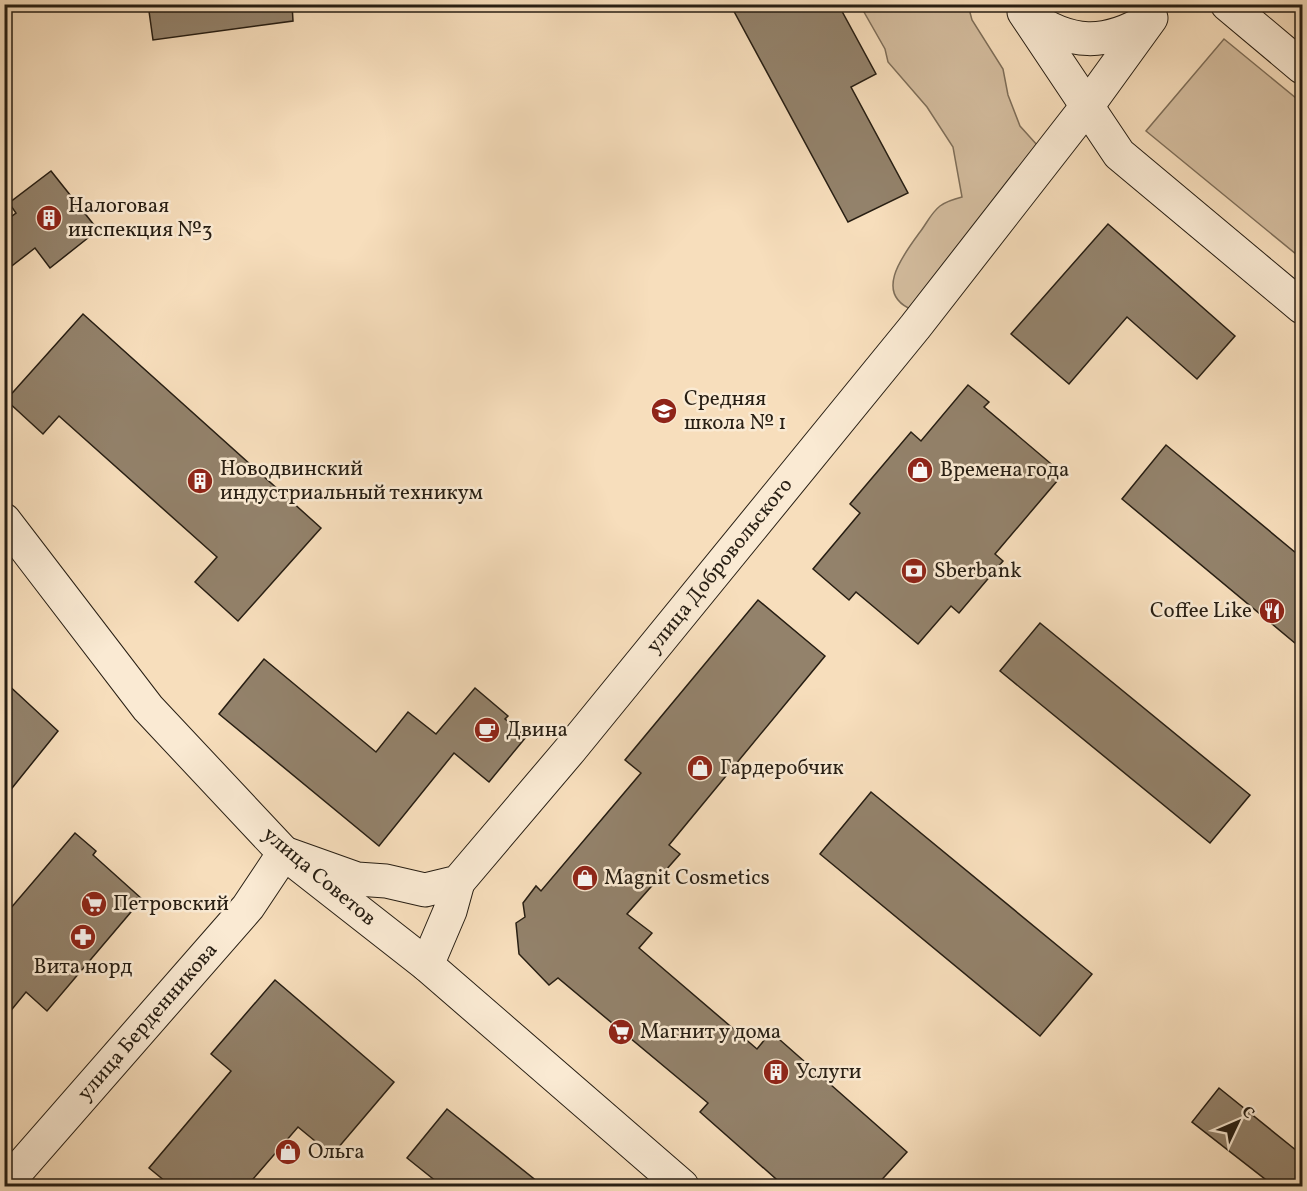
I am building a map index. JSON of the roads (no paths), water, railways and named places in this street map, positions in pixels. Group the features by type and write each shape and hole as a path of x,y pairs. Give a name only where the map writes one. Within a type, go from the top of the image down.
{"street":[{"path":"1227,4 1302,67"},
{"path":"1021,8 1049,30 1073,38 1095,39 1130,31 1158,11"},
{"path":"1021,8 1119,154 1302,306"},
{"name":"улица Добровольского","path":"458,882 570,750 915,327 1088,105 1158,11"},
{"name":"улица Советов","path":"4,520 148,708 284,853 427,965 682,1186"},
{"path":"284,853 357,879 386,881 425,890 458,882 450,910 427,965"},
{"name":"улица Берденникова","path":"4,1186 248,907 284,853"}],"place":[{"name":"Налоговая инспекция №3","path":"49,218"},
{"name":"Средняя школа № 1","path":"664,411"},
{"name":"Времена года","path":"920,470"},
{"name":"Новодвинский индустриальный техникум","path":"200,481"},
{"name":"Sberbank","path":"914,571"},
{"name":"Coffee Like","path":"1272,611"},
{"name":"Двина","path":"487,730"},
{"name":"Гардеробчик","path":"700,768"},
{"name":"Magnit Cosmetics","path":"585,878"},
{"name":"Петровский","path":"94,904"},
{"name":"Вита норд","path":"83,937"},
{"name":"Магнит у дома","path":"621,1032"},
{"name":"Услуги","path":"776,1072"},
{"name":"Ольга","path":"288,1152"}]}
